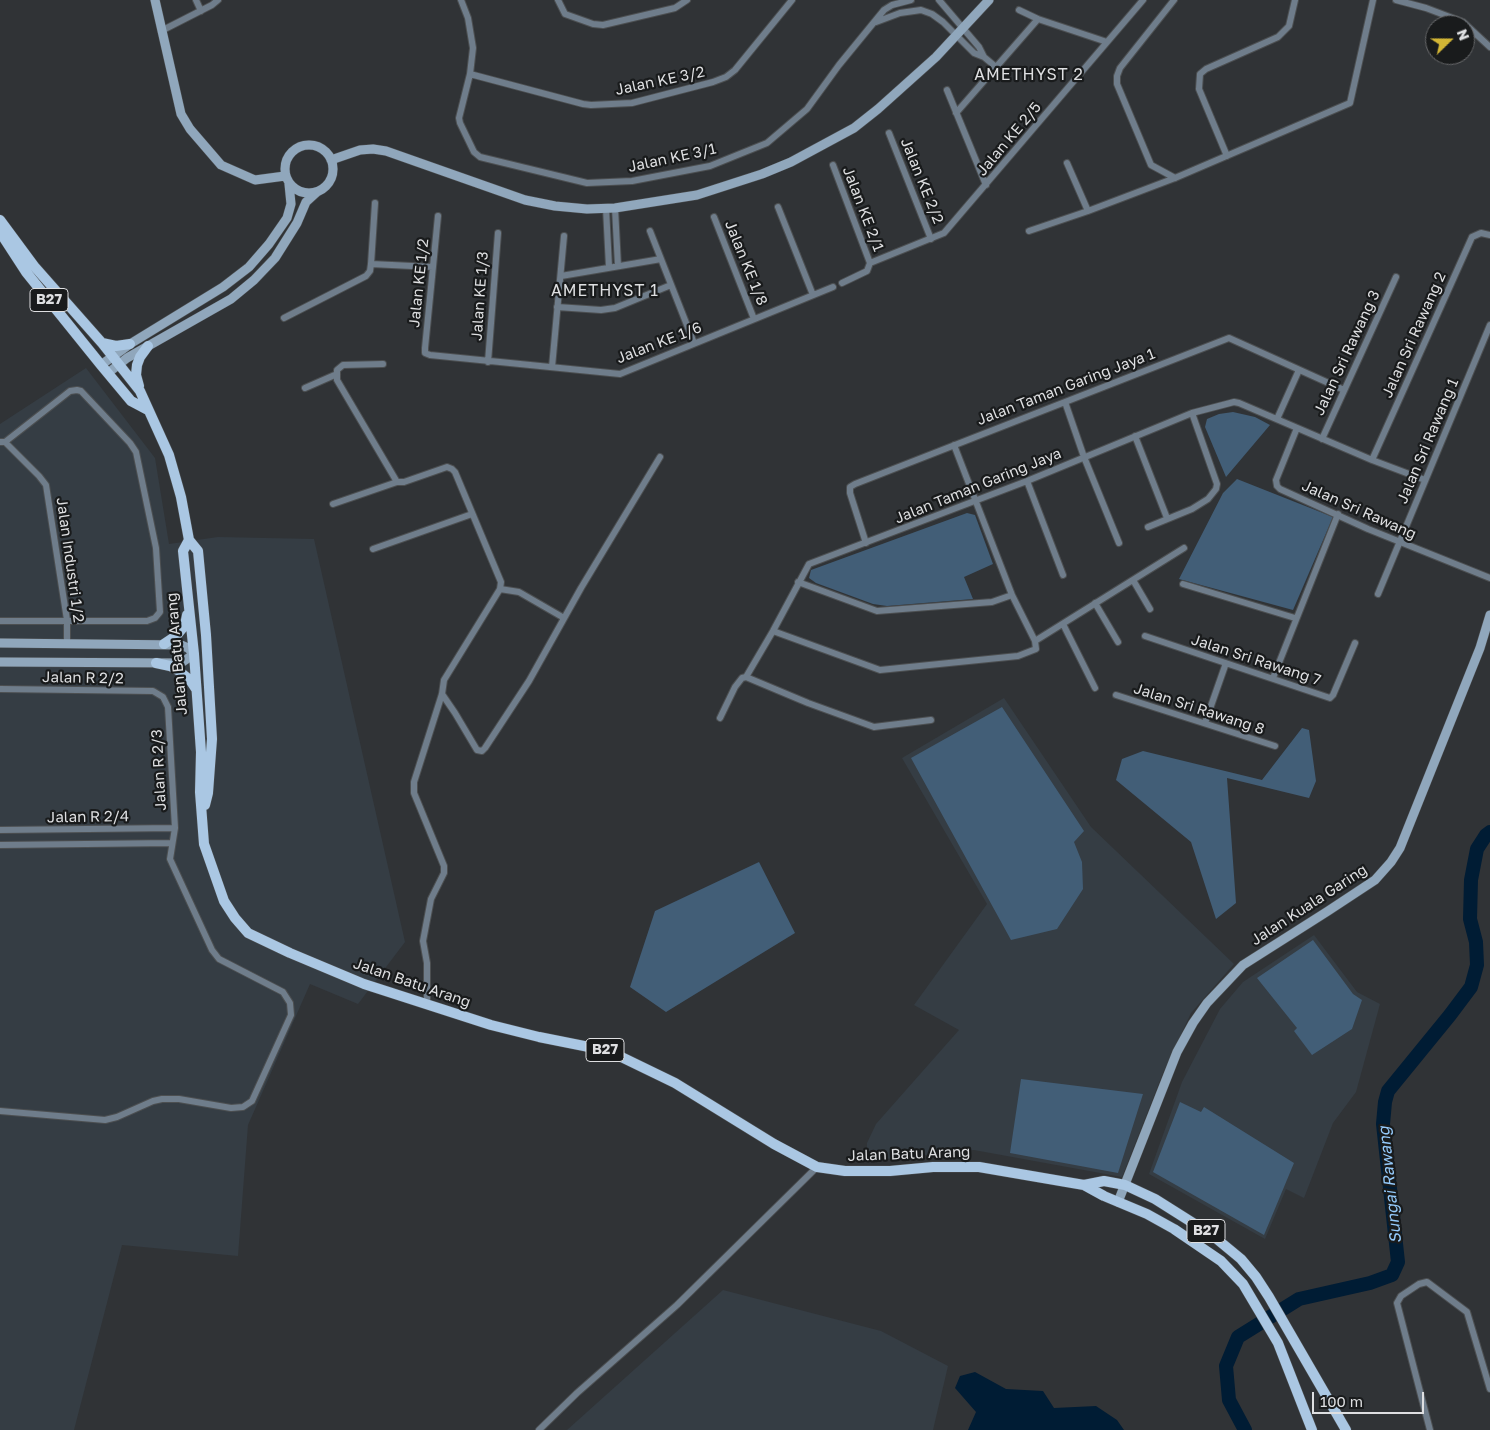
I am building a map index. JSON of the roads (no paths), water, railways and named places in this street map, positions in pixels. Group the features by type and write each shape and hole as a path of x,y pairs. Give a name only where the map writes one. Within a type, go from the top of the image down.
{"main road":[{"name":"Jalan Batu Arang","path":"0,220 34,266 102,343 140,391 169,455 181,498 189,540 183,550 194,654 201,752 200,792 203,811 204,844 224,901 234,918 248,933 364,984 491,1025 608,1051 675,1083 757,1134 817,1167 845,1172 979,1167 1084,1185 1174,1229 1221,1261 1243,1284 1278,1343 1312,1430"},
{"name":"B27","path":"0,232 26,272 131,401 148,410"},
{"path":"102,343 116,346 130,344"},
{"path":"140,391 136,375 137,366 140,357 148,346"},
{"path":"189,540 198,551 206,634 212,739 208,792 203,811"},
{"path":"164,644 176,636 185,625 189,610"},
{"path":"206,634 201,646 194,654 208,671"},
{"path":"156,663 170,666 179,671 190,680 196,690"},
{"name":"Jalan Batu Arang","path":"1084,1185 1104,1181 1125,1185 1155,1199 1212,1235 1241,1259 1269,1297 1346,1430"}],"street":[{"path":"155,0 182,114 190,129 222,165 255,180 287,180 302,192 317,192"},
{"path":"196,0 201,11"},
{"path":"161,30 201,11 218,0"},
{"path":"461,0 468,18 473,48 470,74"},
{"path":"558,0 565,14 593,24 603,25 674,8 687,0"},
{"name":"Jalan KE 3/2","path":"470,74 592,106 632,103 713,82 726,76 735,70 792,0"},
{"name":"Jalan KE 3/1","path":"470,74 459,118 474,152 480,157 587,183 632,181 710,166 767,143 807,109 839,65 884,10 892,5 911,0"},
{"path":"939,0 979,47 984,57"},
{"path":"332,160 360,150 374,149 386,151 525,200 556,206 610,208 697,195 753,178 791,162 854,128 936,57 989,0"},
{"name":"Jalan KE 2/5","path":"870,263 944,233 1143,0"},
{"path":"1174,0 1120,68 1116,76 1117,84 1151,165 1175,178"},
{"path":"1227,156 1199,89 1200,74 1206,69 1278,38 1290,26 1295,0"},
{"path":"1029,231 1175,178 1350,103 1373,0"},
{"path":"1396,0 1426,8 1464,22 1490,47"},
{"path":"873,24 888,16 920,10 932,14 974,53 984,57 996,67"},
{"path":"1019,10 1038,19 1107,42"},
{"path":"956,113 1038,19"},
{"path":"947,90 986,185"},
{"name":"Jalan KE 2/2","path":"889,133 931,239"},
{"path":"105,369 130,344 223,287 249,266 269,244 287,218 291,204 284,168 290,152 304,144 313,144 327,152 332,160 333,167 329,182 306,202 298,223 276,258 254,280 231,298 148,346 116,360"},
{"path":"1067,163 1088,211"},
{"name":"Jalan KE 2/1","path":"833,165 870,263"},
{"path":"284,318 366,276 370,271 375,203"},
{"path":"778,207 813,295"},
{"path":"610,208 618,266"},
{"path":"609,267 610,208"},
{"name":"Jalan KE 1/2","path":"425,353 438,216"},
{"name":"Jalan KE 1/8","path":"714,217 754,319"},
{"path":"650,231 694,343"},
{"name":"Jalan KE 1/3","path":"488,362 498,233"},
{"name":"Jalan Sri Rawang 2","path":"1372,460 1472,237 1481,233 1490,235"},
{"path":"552,368 564,236"},
{"path":"561,276 660,259"},
{"path":"842,283 867,271 870,263"},
{"path":"371,264 433,267"},
{"name":"Jalan Sri Rawang 3","path":"1322,439 1396,277"},
{"path":"557,307 600,310 615,308 671,285"},
{"name":"Jalan KE 1/6","path":"425,353 488,362 620,374 833,287"},
{"name":"Jalan Sri Rawang 1","path":"1378,594 1490,325"},
{"name":"Jalan Taman Garing Jaya 1","path":"866,543 850,493 850,487 954,444 1229,338 1344,390"},
{"path":"383,364 343,365 337,370 337,380 397,482"},
{"path":"1277,419 1299,370"},
{"path":"305,388 337,374"},
{"path":"0,621 147,621 155,618 160,612 156,548 136,452 130,443 81,391 76,390 70,391 3,442"},
{"path":"1065,402 1084,457 1120,543"},
{"name":"Jalan Taman Garing Jaya","path":"720,718 739,682 746,677 774,631 809,564 976,502 1192,413 1234,402 1245,405 1372,460 1425,480"},
{"path":"1148,527 1192,509 1203,503 1216,490 1217,484 1192,413"},
{"name":"Jalan Sri Rawang","path":"1297,428 1276,480 1280,490 1399,542 1490,578"},
{"path":"1135,436 1167,518"},
{"name":"Jalan Industri 1/2","path":"3,442 46,485 67,620 67,644"},
{"path":"774,631 880,670 1018,656 1036,650 1035,640 1012,595 954,444"},
{"path":"442,694 456,713 477,750 482,751 529,681 660,456"},
{"path":"333,504 397,482 404,482 447,468 452,469 455,472 501,582 500,589 444,680 442,694 414,782 414,793 444,866 444,873 431,900 423,941 427,963 427,1004"},
{"path":"1027,481 1063,575"},
{"path":"373,550 472,514"},
{"path":"1273,678 1338,514"},
{"path":"1035,640 1184,548"},
{"path":"1133,580 1150,609"},
{"path":"798,582 877,612 992,602 1012,595"},
{"path":"1182,584 1296,618"},
{"path":"500,589 519,592 564,618"},
{"path":"1095,603 1118,642"},
{"name":"Jalan Kuala Garing","path":"1118,1202 1177,1052 1193,1023 1207,1004 1243,965 1375,880 1391,862 1400,848 1466,685 1490,615"},
{"path":"1063,624 1095,688"},
{"name":"Jalan Sri Rawang 7","path":"1145,636 1330,698 1333,696 1355,643"},
{"path":"0,643 181,644 194,654 182,663 0,662"},
{"path":"1205,724 1226,663"},
{"path":"746,677 808,703 874,727 931,720"},
{"name":"Jalan R 2/2","path":"0,689 153,691 163,697"},
{"name":"Jalan Sri Rawang 8","path":"1116,695 1275,746"},
{"name":"Jalan R 2/3","path":"0,1111 105,1120 117,1118 153,1101 162,1099 231,1108 243,1107 252,1101 291,1015 290,1003 283,992 219,959 212,950 170,859 175,828 168,707 163,697"},
{"name":"Jalan R 2/4","path":"0,830 175,828"},
{"path":"0,845 172,844"},
{"path":"539,1430 577,1393 677,1305 817,1167"},
{"path":"1430,1430 1397,1303 1402,1296 1419,1284 1427,1282 1467,1312 1490,1389"}],"waterway":[{"name":"Sungai Rawang","path":"1245,1430 1229,1400 1226,1366 1238,1337 1299,1299 1370,1283 1392,1275 1398,1262 1383,1124 1385,1102 1388,1091 1471,987 1477,965 1476,942 1470,919 1471,880 1477,849 1490,832"}],"district":[{"name":"AMETHYST 2","path":"1029,75"},
{"name":"AMETHYST 1","path":"605,291"}]}
